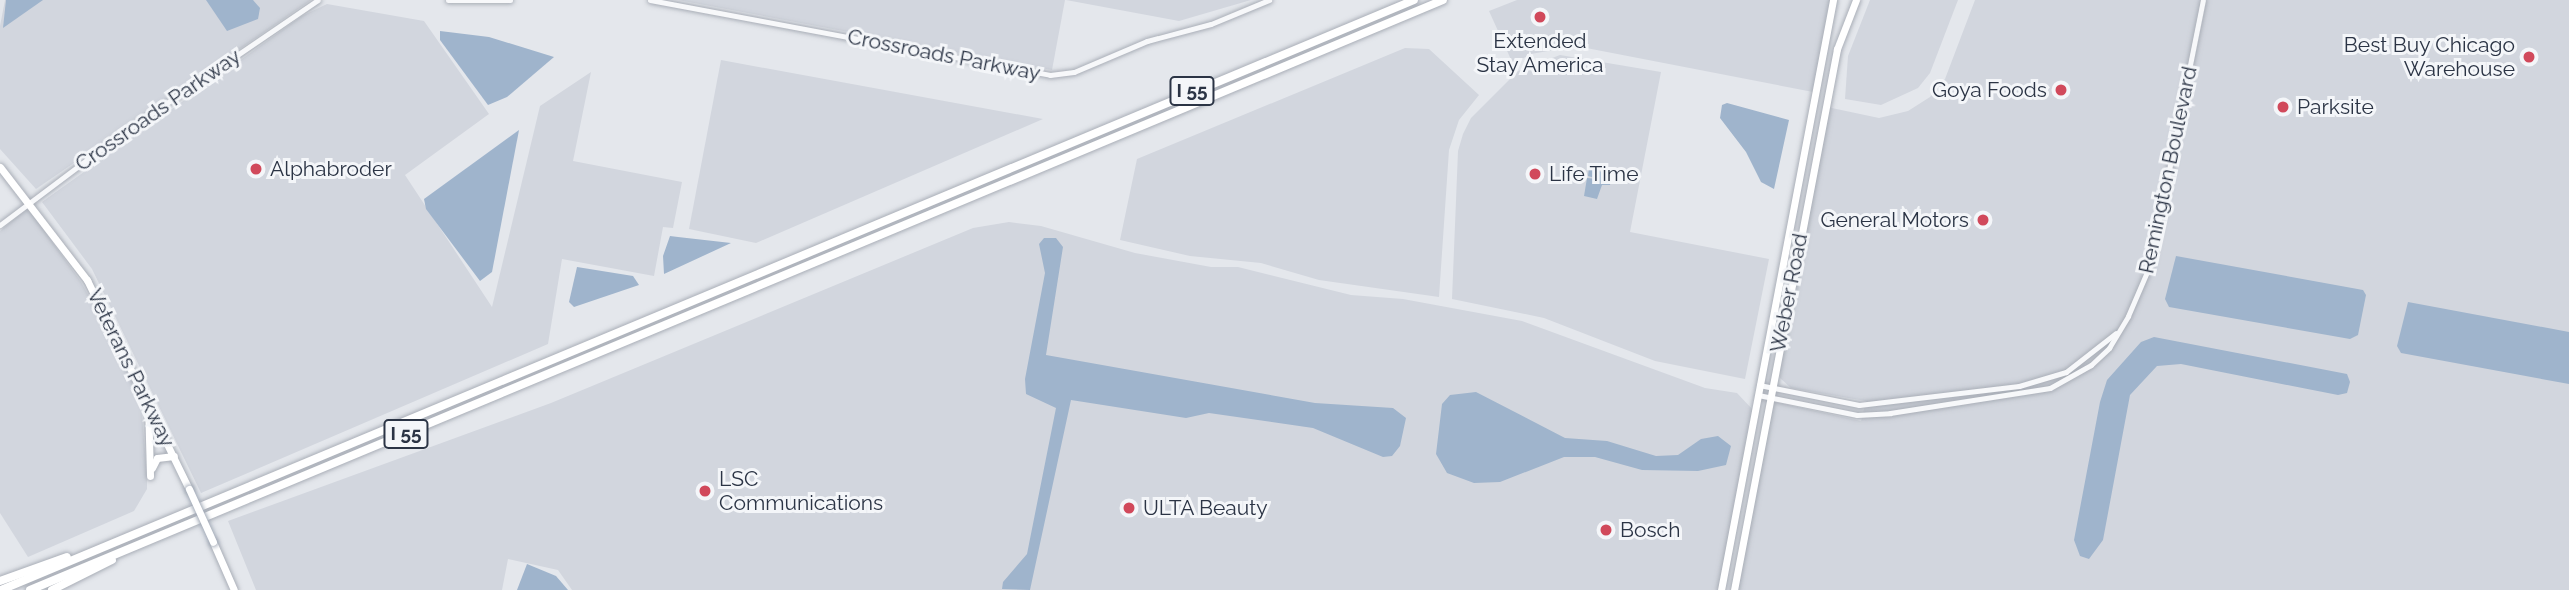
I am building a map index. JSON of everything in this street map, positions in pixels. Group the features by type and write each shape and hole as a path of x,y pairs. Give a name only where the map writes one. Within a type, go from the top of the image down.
{"highway":[{"name":"I 55","path":"1,590 1414,0"},
{"name":"I 55","path":"30,590 1443,0"},
{"path":"0,581 133,534"},
{"path":"52,590 138,544"}],"main road":[{"name":"Weber Road","path":"1721,590 1833,0"},
{"name":"Weber Road","path":"1734,590 1837,49 1856,0"},
{"name":"Veterans Parkway","path":"0,167 31,202 87,280 174,456 233,589"},
{"path":"148,402 150,476 157,458 174,456"}],"street":[{"name":"Crossroads Parkway","path":"0,225 117,137 318,0"},
{"path":"448,0 510,0"},
{"name":"Crossroads Parkway","path":"650,0 1050,75 1074,72 1147,41 1217,22 1269,0"},
{"name":"Remington Boulevard","path":"1757,394 1857,415 2021,393 2070,379 2109,348 2128,316 2150,265 2203,0"},
{"name":"Remington Boulevard","path":"1759,385 1859,405 2019,386 2067,372 2116,333"}],"shaded area":[{"path":"5,0 311,0 36,189 0,149 0,26"},
{"path":"678,0 1065,0 1052,70"},
{"path":"1066,0 1251,0 1179,21"},
{"path":"1517,0 1831,0 1813,92 1576,46 1531,54 1513,64 1489,11"},
{"path":"1870,0 1958,0 1930,73 1918,88 1881,105 1845,99 1848,56"},
{"path":"1975,0 2569,0 2569,590 1738,590 1774,402 1861,421 1866,401 1791,388 1780,378 1779,359 1827,107 1879,118 1908,111 1930,97 1945,79"},
{"path":"327,4 424,21 489,114 405,175 492,307 540,106 591,72 573,161 682,182 673,228 663,227 654,276 562,259 548,344 201,493 92,269 42,202 302,16"},
{"path":"1405,48 1429,49 1479,95 1459,120 1449,150 1439,297 1319,280 1261,263 1190,256 1120,240 1137,159"},
{"path":"1560,55 1661,72 1630,232 1769,259 1745,379 1655,361 1544,318 1452,299 1458,151 1463,134 1471,118 1518,71"},
{"path":"721,60 1043,119 756,243 689,229"},
{"path":"28,208 81,282 129,369 141,402 147,489 134,511 28,557 0,513 0,231"},
{"path":"1009,222 1041,226 1135,253 1211,267 1238,267 1351,295 1403,299 1522,321 1705,388 1737,393 1753,410 1719,590 572,590 558,570 508,559 502,590 256,590 228,521 551,403 973,228"}],"water":[{"path":"6,0 43,0 3,28"},
{"path":"206,0 253,0 260,8 258,19 227,31"},
{"path":"440,31 489,37 554,57 507,97 488,105 440,40"},
{"path":"1727,103 1789,120 1774,189 1761,182 1746,152 1720,118 1722,105"},
{"path":"519,130 492,272 480,281 426,209 424,199"},
{"path":"1589,168 1612,175 1610,185 1602,185 1597,199 1584,196 1587,178 1598,179 1588,176"},
{"path":"670,236 731,243 664,274 663,256"},
{"path":"1044,238 1056,238 1063,247 1046,355 1315,403 1393,408 1406,418 1400,446 1392,456 1383,457 1313,428 1209,413 1186,418 1071,400 1030,590 1002,589 1003,582 1027,554 1056,408 1026,394 1025,379 1045,273 1039,244"},
{"path":"2176,256 2363,290 2366,295 2358,335 2350,339 2169,307 2165,299"},
{"path":"577,267 633,276 639,285 574,307 569,302"},
{"path":"2408,302 2569,332 2569,384 2401,353 2397,346"},
{"path":"2154,337 2347,374 2350,382 2347,393 2338,395 2181,364 2157,366 2130,395 2103,540 2089,559 2080,556 2074,540 2100,402 2107,380 2141,342"},
{"path":"1476,392 1565,438 1607,441 1656,456 1678,455 1701,439 1718,436 1731,446 1726,465 1698,471 1642,470 1595,457 1564,457 1500,482 1474,483 1447,473 1436,454 1442,404 1450,395"},
{"path":"527,564 556,576 568,590 517,590"}],"place":[{"name":"Extended Stay America","path":"1540,17"},
{"name":"Best Buy Chicago Warehouse","path":"2529,57"},
{"name":"Goya Foods","path":"2061,90"},
{"name":"Parksite","path":"2283,107"},
{"name":"Alphabroder","path":"256,169"},
{"name":"Life Time","path":"1535,174"},
{"name":"General Motors","path":"1983,220"},
{"name":"LSC Communications","path":"705,491"},
{"name":"ULTA Beauty","path":"1129,508"},
{"name":"Bosch","path":"1606,530"}]}
